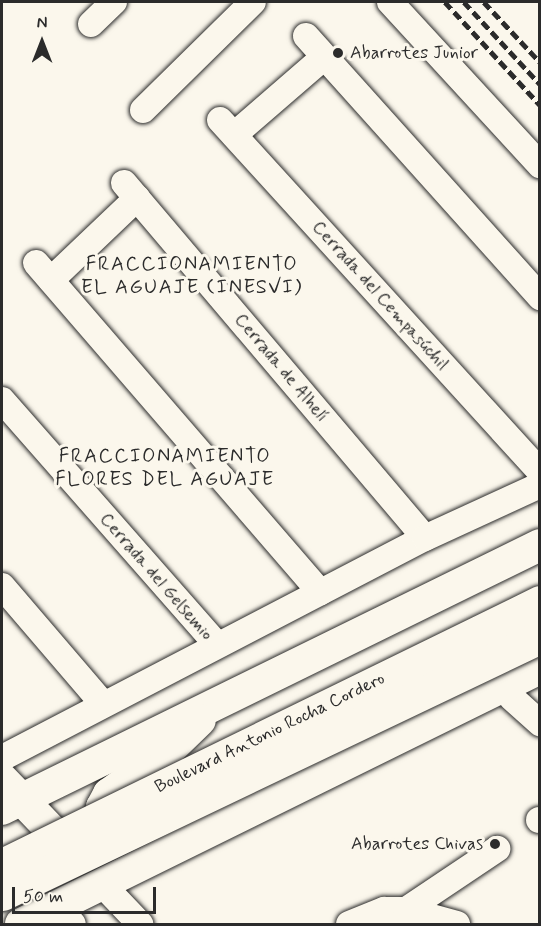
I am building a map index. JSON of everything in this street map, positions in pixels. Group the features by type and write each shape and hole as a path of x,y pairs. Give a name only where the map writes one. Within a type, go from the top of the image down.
{"highway":[{"name":"Boulevard Antonio Rocha Cordero","path":"2,865 540,602"},
{"name":"Boulevard Antonio Rocha Cordero","path":"2,894 540,637"}],"main road":[{"path":"101,883 8,796 223,699 540,545"},
{"path":"21,924 65,916 101,883 295,785 540,668"},
{"path":"171,847 125,855 113,848 100,822 102,807 118,785 166,753 223,699"},
{"path":"2,851 65,916"}],"street":[{"path":"91,24 114,2"},
{"path":"143,110 253,2"},
{"path":"390,2 540,165"},
{"path":"306,36 540,297"},
{"name":"Cerrada del Cempasúchil","path":"324,57 227,128 540,472"},
{"name":"Cerrada de Alhelí","path":"320,592 44,271 131,190 425,538"},
{"name":"Cerrada del Gelsemio","path":"2,400 217,645"},
{"path":"2,758 425,538 540,485"},
{"path":"2,586 104,704"},
{"path":"209,829 279,809 540,685"},
{"path":"512,698 540,723"},
{"path":"406,910 497,849"},
{"path":"101,883 140,924"},
{"path":"349,924 384,910 406,910 457,924"}],"railway":[{"path":"445,2 540,105"},
{"path":"464,2 540,84"},
{"path":"484,2 540,62"}],"place":[{"name":"Abarrotes Junior","path":"338,53"},
{"name":"Abarrotes Chivas","path":"495,844"}],"district":[{"name":"FRACCIONAMIENTO EL AGUAJE (INESVI)","path":"192,276"},
{"name":"FRACCIONAMIENTO FLORES DEL AGUAJE","path":"165,468"}]}
